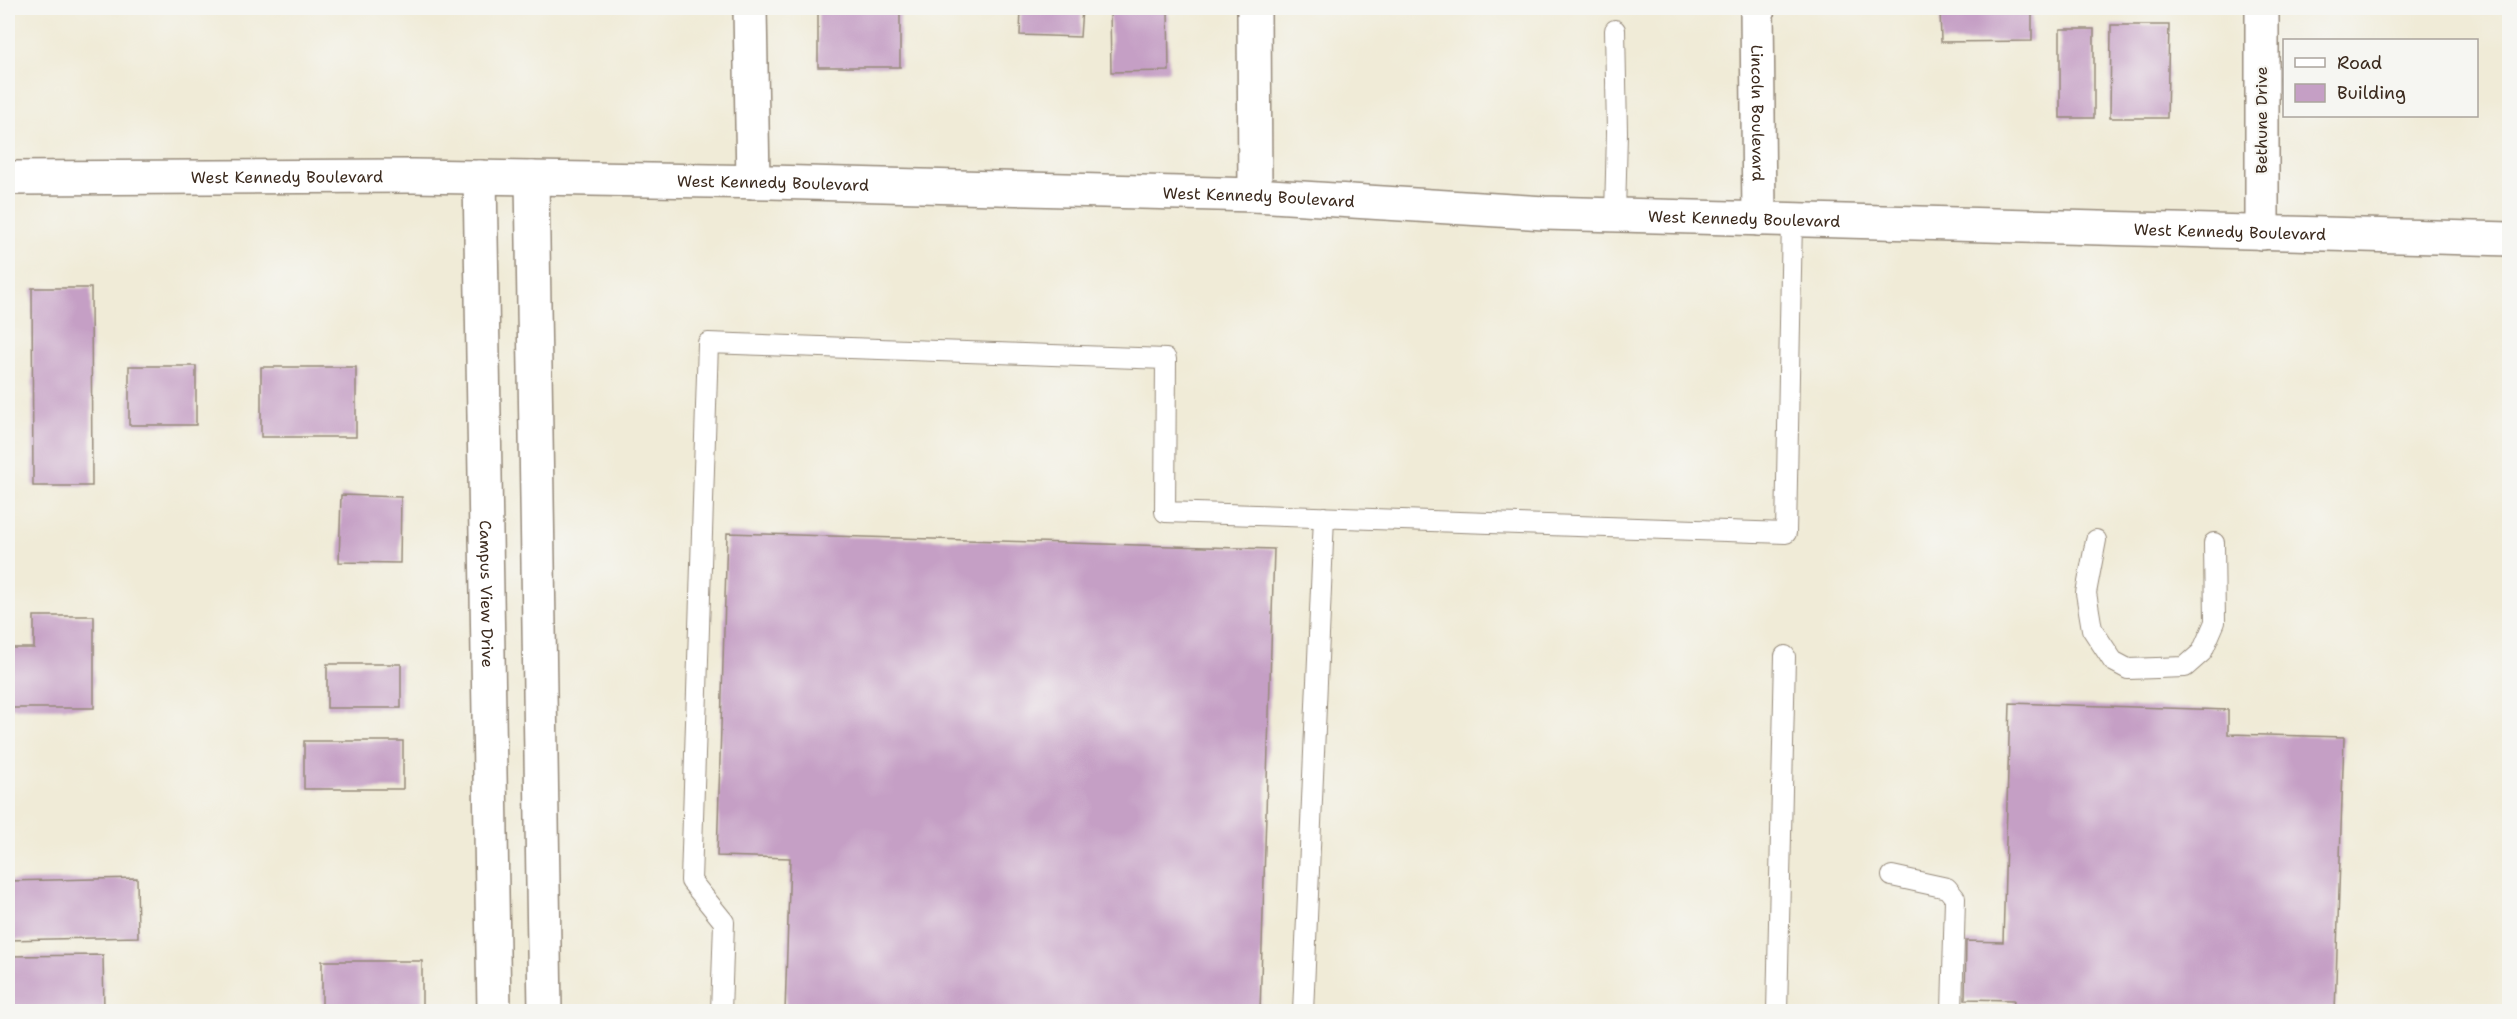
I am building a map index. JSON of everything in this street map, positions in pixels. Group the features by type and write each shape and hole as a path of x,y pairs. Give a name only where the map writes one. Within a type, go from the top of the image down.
{"main road":[{"path":"750,8 753,182"},
{"path":"1254,8 1255,195"},
{"name":"Lincoln Boulevard","path":"1757,8 1760,219"},
{"name":"Bethune Drive","path":"2262,8 2262,233"},
{"name":"West Kennedy Boulevard","path":"8,178 480,177 753,182 1255,195 1615,215 2510,239"},
{"name":"Campus View Drive","path":"480,177 494,1011"},
{"path":"532,178 545,1011"}],"lane":[{"path":"1615,30 1617,132 1615,215"},
{"path":"721,1011 724,922 691,881 708,343 1166,359 1165,512 1786,533 1792,219"},
{"path":"1303,1011 1324,517"},
{"path":"2096,540 2086,593 2092,629 2113,661 2128,669 2185,667 2202,652 2215,622 2214,543"},
{"path":"1777,1011 1785,656"},
{"path":"1893,876 1947,888 1955,898 1952,1011"}],"building":[{"path":"818,8 900,8 900,67 818,67"},
{"path":"1021,8 1082,8 1080,37 1020,35"},
{"path":"1110,8 1168,8 1169,71 1111,72"},
{"path":"1940,8 2032,8 2032,41 1941,42"},
{"path":"2111,25 2169,25 2167,118 2110,118"},
{"path":"2060,29 2094,29 2094,118 2060,118"},
{"path":"32,288 91,288 92,486 33,486"},
{"path":"129,366 196,366 196,425 129,425"},
{"path":"261,367 356,367 356,437 261,437"},
{"path":"341,495 401,497 400,563 339,562"},
{"path":"727,533 1274,549 1260,1012 785,1012 790,858 717,856"},
{"path":"34,616 94,616 94,708 8,708 8,648 34,648"},
{"path":"327,664 401,664 401,708 327,708"},
{"path":"2010,703 2228,710 2228,734 2344,737 2335,1012 2013,1012 2014,1000 1965,999 1966,941 2003,942"},
{"path":"304,741 403,741 403,789 304,789"},
{"path":"137,878 138,937 8,940 8,881"},
{"path":"103,955 104,1012 8,1012 8,956"},
{"path":"322,961 422,961 422,1012 322,1012"}]}
